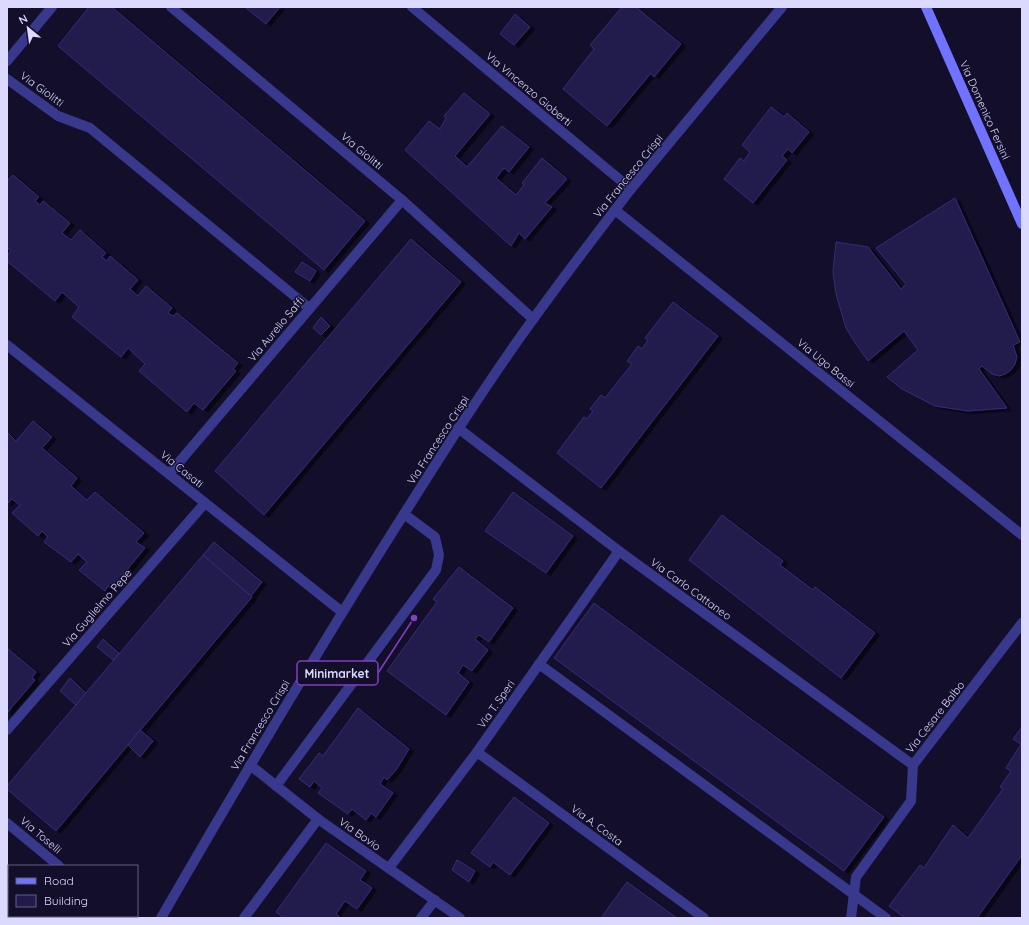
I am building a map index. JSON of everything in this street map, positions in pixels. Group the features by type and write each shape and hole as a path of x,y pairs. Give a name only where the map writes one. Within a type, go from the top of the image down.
{"main road":[{"name":"Via Domenico Fersini","path":"926,7 1022,224"}],"street":[{"path":"7,61 52,7"},
{"name":"Via Giolitti","path":"171,7 402,200 533,319"},
{"name":"Via Vincenzo Gioberti","path":"412,7 630,189"},
{"name":"Via Francesco Crispi","path":"161,918 250,765 342,612 458,428 533,319 630,189 782,7"},
{"name":"Via Giolitti","path":"7,79 58,116 90,128 309,308"},
{"name":"Via Aurelio Saffi","path":"169,474 402,200"},
{"name":"Via Ugo Bassi","path":"615,210 1022,535"},
{"name":"Via Casati","path":"7,344 342,612"},
{"name":"Via Carlo Cattaneo","path":"458,428 619,551 913,765"},
{"name":"Via Guglielmo Pepe","path":"7,730 205,502"},
{"path":"276,786 436,570 439,555 435,537 404,514"},
{"name":"Via T. Speri","path":"389,868 476,752 619,551"},
{"name":"Via Cesare Balbo","path":"851,918 856,877 912,801 913,765 1022,623"},
{"path":"539,664 886,918"},
{"name":"Via A. Costa","path":"476,752 704,918"},
{"name":"Via Bovio","path":"250,765 318,819 460,918"},
{"path":"244,918 318,819"},
{"name":"Via Toselli","path":"7,823 58,865"},
{"path":"421,918 435,900"}],"building":[{"path":"89,7 112,7 365,221 324,270 58,46"},
{"path":"245,7 280,7 266,24"},
{"path":"622,7 636,7 681,44 654,77 651,73 607,126 563,89 594,49 590,45"},
{"path":"515,14 530,27 514,45 500,34"},
{"path":"464,93 490,114 455,156 467,167 502,126 529,147 509,172 504,168 496,178 516,195 524,185 522,183 542,158 567,179 545,203 552,207 525,239 519,233 511,246 405,150 429,121 440,129 446,118 444,116"},
{"path":"771,107 784,117 787,113 809,132 792,153 788,149 782,156 787,160 753,203 724,179 740,158 744,161 750,152 742,145"},
{"path":"13,175 39,197 35,201 40,205 43,201 70,223 62,233 71,240 80,230 106,253 102,257 107,261 110,256 138,280 130,289 138,296 146,286 172,308 168,313 173,316 177,313 238,363 233,369 236,371 203,410 194,403 187,412 139,371 145,364 128,348 121,357 72,317 79,307 62,292 55,301 7,261 7,256 11,251 7,247 7,181"},
{"path":"955,198 1020,342 1013,345 1017,357 1011,370 1005,374 999,376 992,374 982,366 979,369 1007,408 968,411 935,406 902,389 887,377 918,350 904,331 868,361 846,328 836,294 833,272 836,242 868,247 901,289 906,284 876,248"},
{"path":"411,239 461,282 264,515 215,471"},
{"path":"302,262 316,271 310,281 295,272"},
{"path":"673,302 718,336 601,488 557,453 584,417 587,419 593,411 590,409 601,395 605,398 632,364 627,361 638,346 642,349 648,340 645,338"},
{"path":"321,317 330,326 321,335 313,328"},
{"path":"33,421 52,437 42,448 77,478 71,486 87,500 95,492 144,533 136,542 145,548 111,589 108,586 105,591 79,570 87,562 78,554 71,562 44,542 48,537 42,531 38,536 12,513 20,505 12,499 7,504 7,432 16,441"},
{"path":"513,492 573,536 546,573 485,531"},
{"path":"722,515 783,561 780,565 813,590 815,587 875,633 841,678 689,560"},
{"path":"214,542 262,582 251,596 203,555"},
{"path":"203,555 252,597 56,831 7,789 7,786"},
{"path":"459,567 513,608 489,642 479,635 475,639 488,650 472,671 463,665 458,673 469,682 446,715 387,671 437,602 433,599"},
{"path":"594,603 884,817 844,871 554,658"},
{"path":"103,639 119,653 113,660 97,647"},
{"path":"7,648 36,672 32,678 35,680 7,713"},
{"path":"70,678 86,693 76,705 60,691"},
{"path":"358,708 409,749 396,770 387,780 384,777 380,784 393,793 376,817 371,813 366,820 352,809 348,814 318,793 322,788 314,781 310,787 299,779 319,753 323,756"},
{"path":"1022,727 1022,855 977,918 905,918 889,906 920,865 924,868 953,825 968,838 1003,789 1000,787 1011,771 1006,768 1021,744 1013,739"},
{"path":"140,730 153,741 140,757 128,745"},
{"path":"514,797 549,823 510,875 493,862 490,867 471,853"},
{"path":"326,843 366,871 360,880 372,888 357,909 345,901 336,914 341,918 284,918 276,912"},
{"path":"457,860 475,871 469,882 452,870"},
{"path":"627,882 677,918 601,918"},
{"path":"8,890 8,917 60,918 7,918"},
{"path":"85,917 86,918 61,918"}],"place":[{"name":"Minimarket","path":"414,618"}]}
